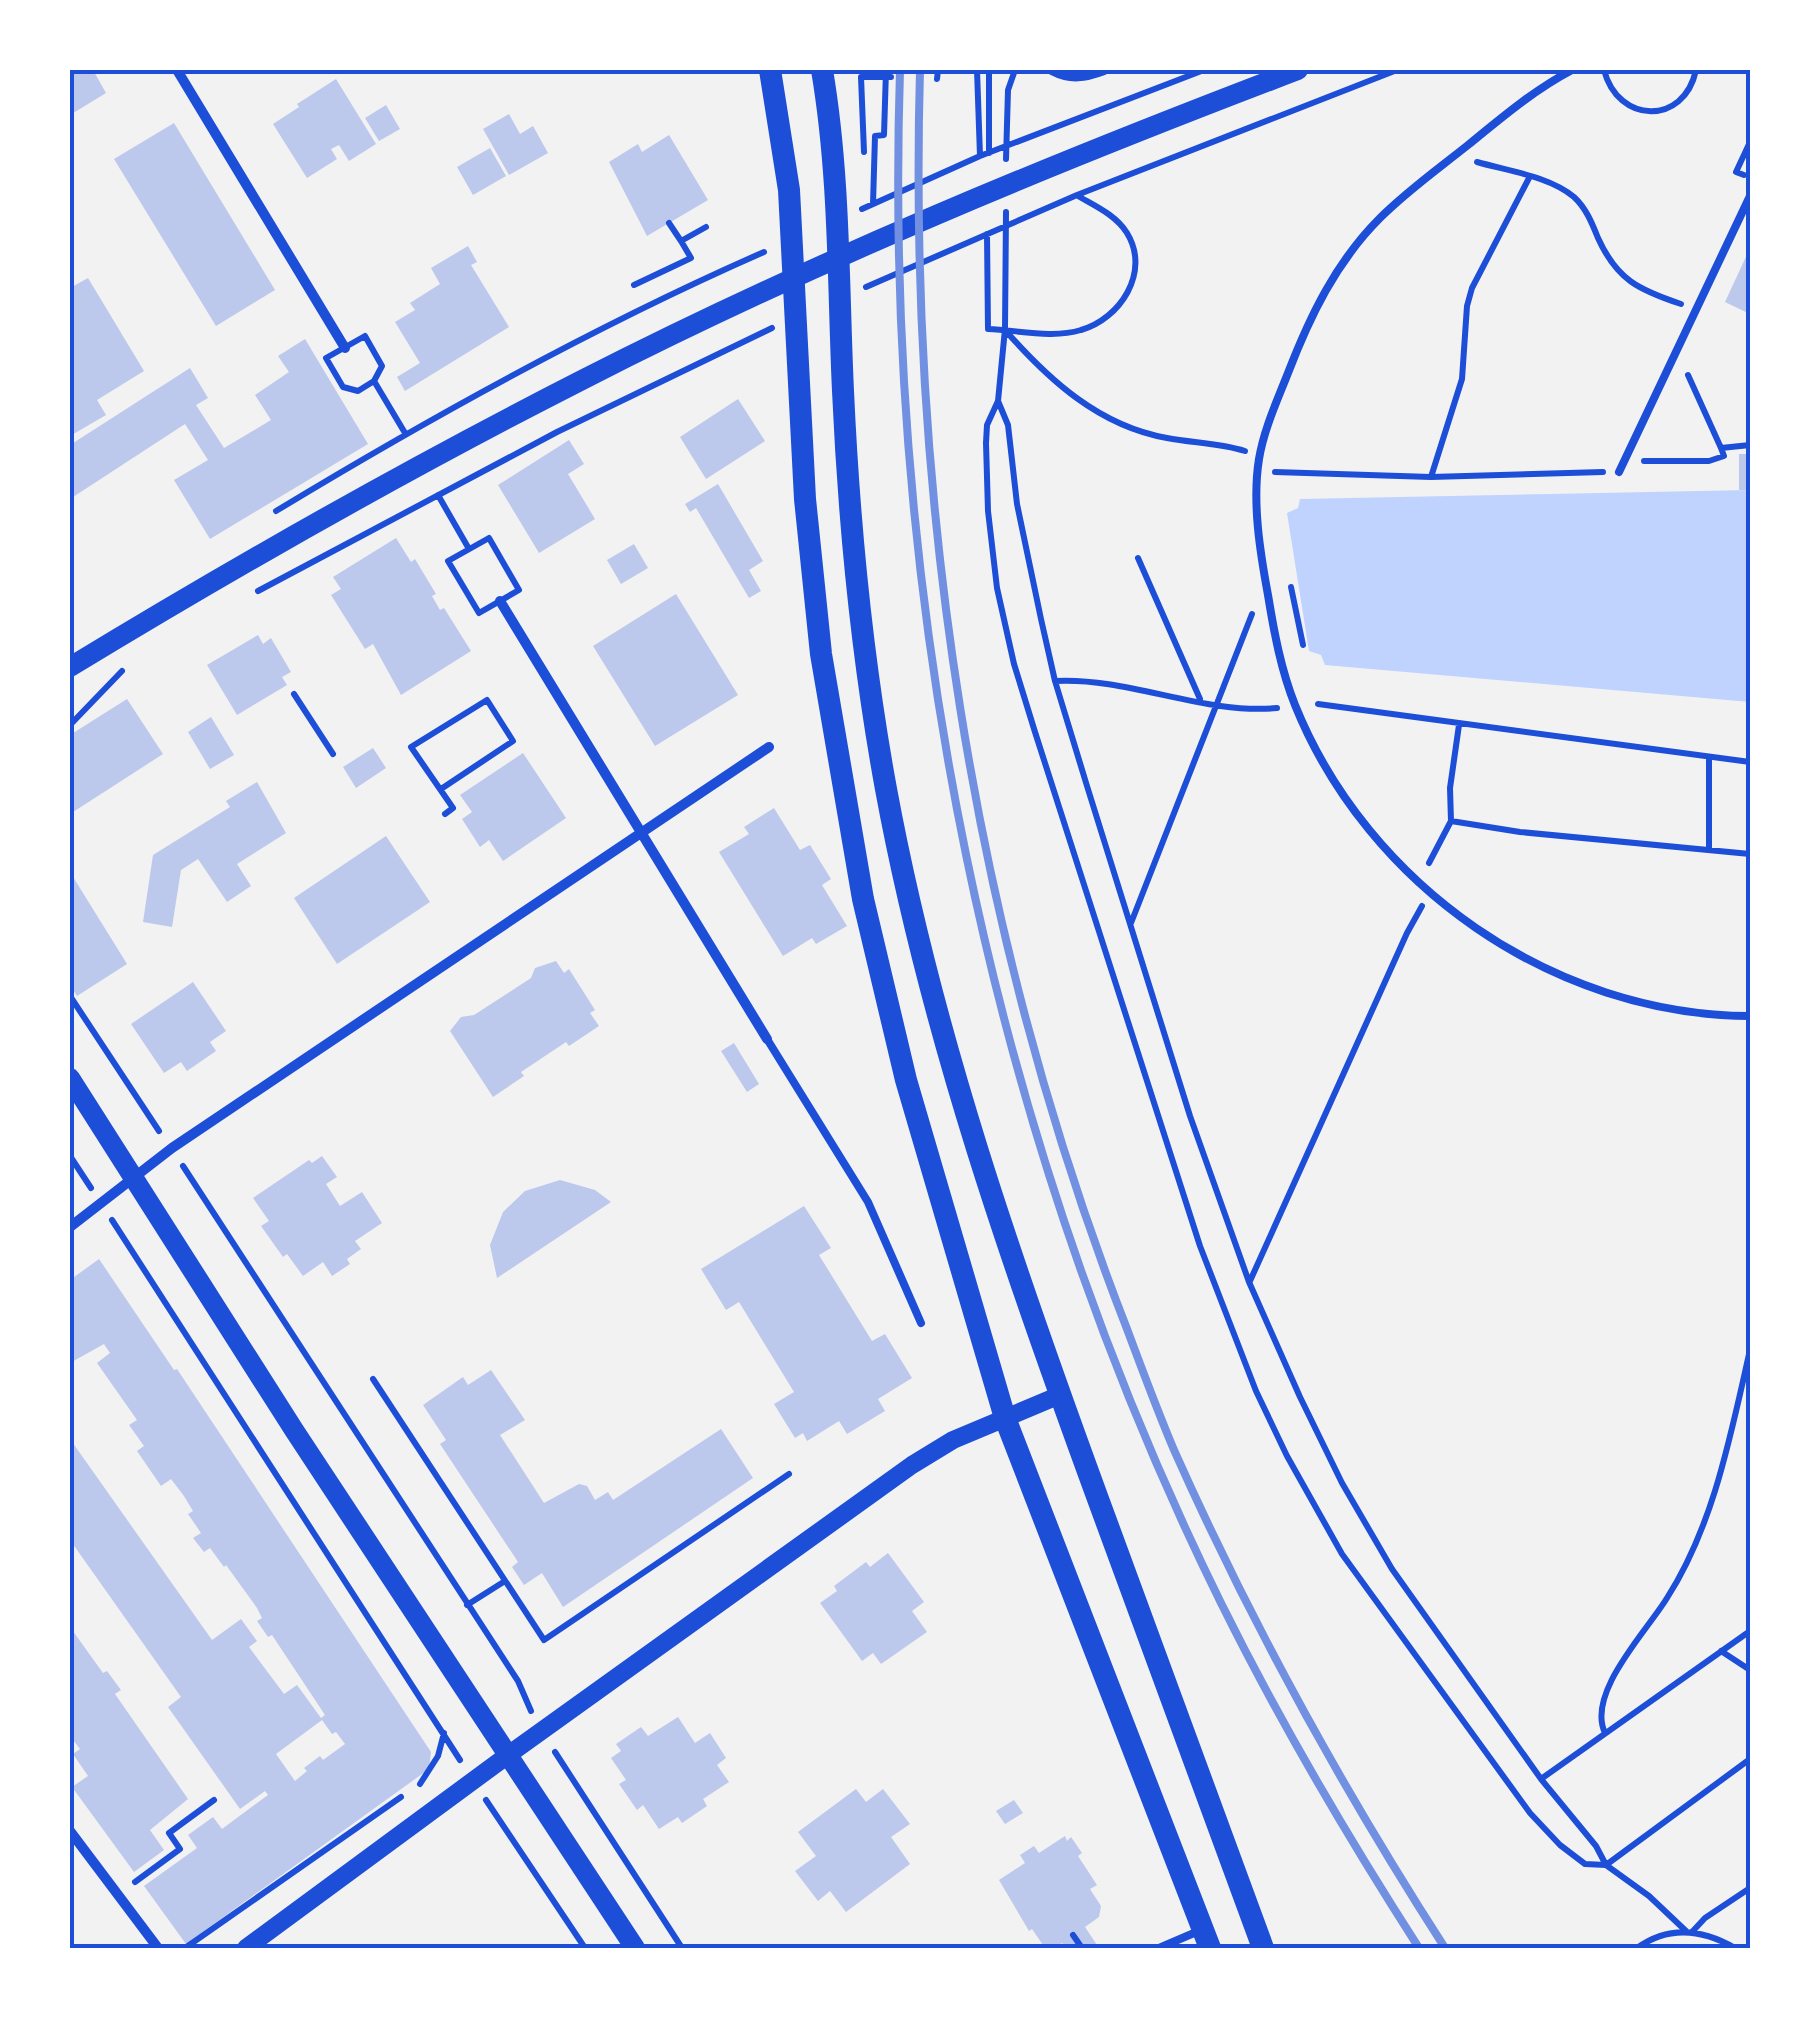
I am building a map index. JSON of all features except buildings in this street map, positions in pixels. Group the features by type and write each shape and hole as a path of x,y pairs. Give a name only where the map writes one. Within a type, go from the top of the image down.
{"main road":[{"path":"770,70 792,222 790,330 821,654 854,854 906,1080 1005,1418 1206,1939"},
{"path":"822,70 842,210 848,490 857,588 895,836 928,980 998,1216 1263,1948"},
{"path":"70,667 265,552 571,386 766,292 1040,172 1298,70"},
{"path":"70,1078 294,1430 634,1948"}],"street":[{"path":"177,70 345,348"},
{"path":"1052,70 1080,78 1104,70"},
{"path":"500,601 767,1039"},
{"path":"70,1227 133,1176 769,746"},
{"path":"246,1948 508,1754 912,1465 953,1440 1060,1395"},
{"path":"70,1831 158,1948"}],"lane":[{"path":"1572,70 1526,100 1383,214 1340,266 1303,334 1259,458 1260,541 1269,602 1294,704 1324,764 1353,811 1418,882 1498,945 1569,979 1628,999 1750,1016"},
{"path":"1619,472 1750,196"},
{"path":"767,1039 868,1202 921,1323"},
{"path":"1159,1948 1206,1939"}],"path":[{"path":"977,70 985,154"},
{"path":"985,154 988,70"},
{"path":"1006,116 1008,90 1015,70"},
{"path":"842,210 873,204 985,154 1204,70"},
{"path":"846,304 1077,195 1397,70"},
{"path":"1604,70 1618,99 1628,106 1653,112 1674,105 1683,97 1696,70"},
{"path":"863,120 861,78 888,75 884,136 874,136 873,204"},
{"path":"1750,142 1736,172 1750,178"},
{"path":"1455,156 1552,184 1576,199 1606,254 1630,283 1696,310"},
{"path":"1431,477 1462,379 1467,306 1472,288 1529,178"},
{"path":"988,234 988,328 1075,332 1106,318 1124,300 1134,271 1130,240 1111,216 1077,195"},
{"path":"634,286 691,258 670,223"},
{"path":"681,241 706,227"},
{"path":"345,348 326,358 343,387 358,391 374,381 404,433 597,332 766,251"},
{"path":"1006,266 998,401 987,425 988,511 997,588 1014,664 1166,1143 1243,1362 1308,1495 1342,1554 1409,1650 1550,1835 1585,1864 1606,1865 1750,1759"},
{"path":"248,596 557,432 790,330"},
{"path":"1005,330 1060,388 1097,411 1165,438 1216,443 1259,458"},
{"path":"1624,461 1709,462 1724,456 1677,351"},
{"path":"998,401 1008,425 1017,504 1055,681 1190,1116 1250,1282 1342,1483 1392,1568 1606,1865 1689,1932"},
{"path":"1721,448 1750,446"},
{"path":"1258,470 1431,477 1619,472"},
{"path":"438,495 469,550"},
{"path":"489,538 519,590 479,613 448,561 469,550 489,538"},
{"path":"1138,558 1200,700"},
{"path":"1130,924 1218,704 1249,615 1269,602"},
{"path":"70,725 126,668"},
{"path":"1055,681 1091,681 1218,704 1271,708"},
{"path":"294,694 333,754"},
{"path":"441,789 513,741 487,700 411,748 453,808 446,814"},
{"path":"1294,704 1303,702 1750,762"},
{"path":"1418,882 1451,821 1450,788 1459,725"},
{"path":"1709,757 1709,848"},
{"path":"1451,821 1520,832 1750,854"},
{"path":"1250,1282 1418,913"},
{"path":"70,996 158,1129"},
{"path":"70,1156 88,1184"},
{"path":"182,1163 518,1682 541,1731 682,1948"},
{"path":"112,1219 448,1742"},
{"path":"172,1313 181,1307"},
{"path":"1605,1734 1602,1717 1612,1677 1676,1583 1697,1536 1726,1453 1750,1350"},
{"path":"372,1379 544,1640 789,1474"},
{"path":"467,1606 505,1581"},
{"path":"1541,1779 1750,1630"},
{"path":"1721,1651 1750,1670"},
{"path":"438,1724 448,1717"},
{"path":"192,1947 422,1783 438,1756 444,1732"},
{"path":"566,1799 578,1790"},
{"path":"118,1895 180,1849 169,1833 214,1800"},
{"path":"497,1817 585,1948"},
{"path":"511,1837 524,1828"},
{"path":"1689,1932 1750,1888"},
{"path":"1637,1948 1664,1933 1689,1932 1735,1948"},
{"path":"1073,1935 1082,1948"}],"water":[{"path":"1750,490 1750,702 1325,665 1321,655 1309,651 1287,513 1298,508 1300,499"}],"railway":[{"path":"900,70 899,268 910,465 932,662 966,856 1012,1049 1070,1238 1139,1423 1221,1603 1267,1691 1340,1821 1419,1948"},
{"path":"920,70 919,231 925,391 939,551 960,710 990,868 1027,1024 1073,1178 1174,1450 1234,1578 1300,1704 1445,1948"}]}
